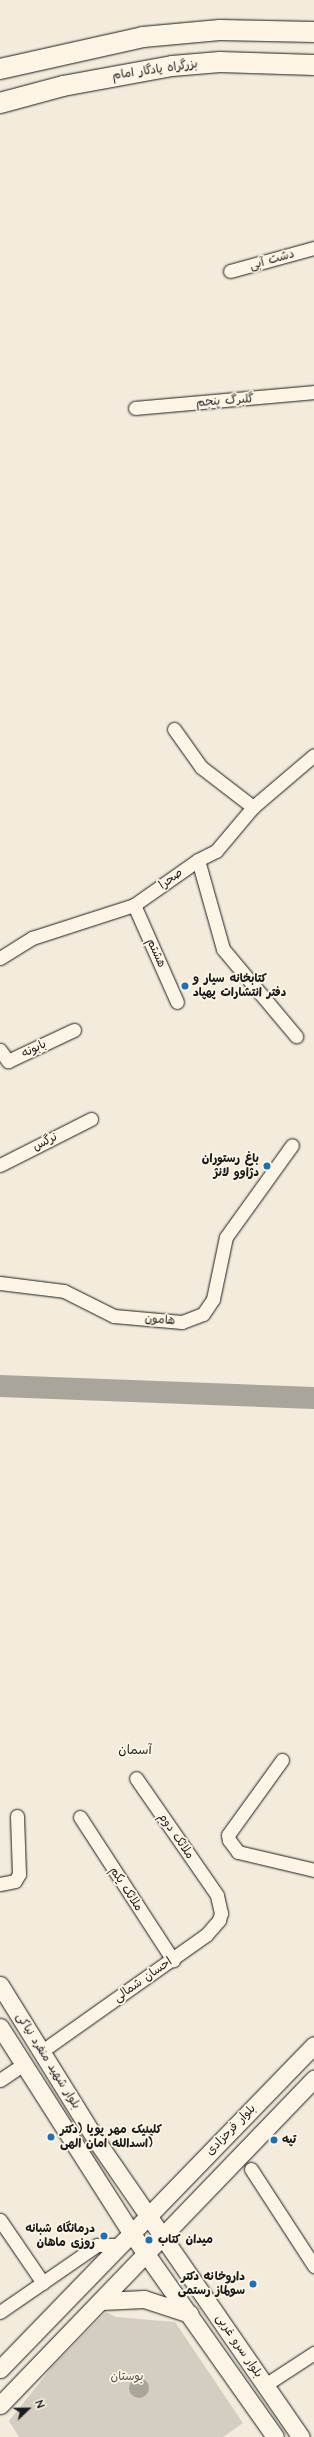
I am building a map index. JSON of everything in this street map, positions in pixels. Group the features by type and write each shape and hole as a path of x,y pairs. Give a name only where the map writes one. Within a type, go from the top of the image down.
{"highway":[{"path":"0,69 143,37 220,30 314,32"},
{"name":"بزرگراه یادگار امام","path":"0,103 34,94 172,66 227,62 314,65"},
{"path":"0,113 34,94"}],"main road":[{"name":"بلوار شهید منفرد نیاکی","path":"0,1985 98,2143 164,2235"},
{"name":"بلوار شهید منفرد نیاکی","path":"0,2027 24,2064 126,2239 147,2254"},
{"name":"بلوار فرحزادی","path":"126,2239 314,2046"},
{"name":"بلوار فرحزادی","path":"147,2254 220,2174 314,2079"},
{"path":"205,2158 203,2172 207,2177 220,2174"},
{"name":"بلوار سرو غربی","path":"164,2235 301,2437"},
{"path":"0,2370 126,2239"},
{"path":"0,2405 147,2254"},
{"name":"بلوار سرو غربی","path":"147,2254 276,2437"},
{"path":"101,2301 144,2299 191,2315"},
{"path":"26,2343 39,2346 43,2361"}],"street":[{"name":"دشت آبی","path":"230,272 314,248"},
{"name":"گلبرگ پنجم","path":"135,408 314,392"},
{"path":"174,729 201,767 253,807"},
{"name":"صحرا","path":"0,958 32,938 134,905 198,860 216,851 253,807 314,755"},
{"path":"198,860 223,949 296,1036"},
{"name":"هشتم","path":"134,905 177,1002"},
{"name":"بابونه","path":"0,1050 8,1062 74,1030"},
{"name":"نرگس","path":"0,1165 91,1119"},
{"name":"هامون","path":"0,1283 64,1291 114,1316 182,1322 203,1314 213,1299 226,1237 292,1145"},
{"path":"282,1760 228,1835 229,1840 238,1852 314,1870"},
{"name":"ملائک دوم","path":"136,1778 217,1895"},
{"path":"0,1884 15,1881 19,1874 17,1816"},
{"name":"ملائک یکم","path":"80,1818 173,1960"},
{"name":"احسان شمالی","path":"42,2051 173,1960 214,1928 221,1913 217,1895"},
{"path":"0,2080 24,2064"},
{"path":"251,2168 314,2266"},
{"path":"0,2220 43,2283"},
{"path":"0,2312 96,2245 126,2239"},
{"path":"266,2385 314,2352"}],"green space":[{"name":"بوستان","path":"106,2312 116,2317 175,2322 243,2423 223,2437 19,2437 9,2421 52,2367"}],"shaded area":[{"path":"139,2378 146,2381 149,2388 146,2395 139,2398 132,2395 129,2388 132,2381"}],"waterway":[{"path":"0,1386 314,1398"}],"place":[{"name":"کتابخانه سیار و دفتر انتشارات پهپاد","path":"185,986"},
{"name":"باغ رستوران دژاوو لانژ","path":"267,1166"},
{"name":"کلینیک مهر پویا (دکتر اسدالله امان الهی)","path":"51,2137"},
{"name":"تپه","path":"274,2140"},
{"name":"درمانگاه شبانه روزی ماهان","path":"104,2236"},
{"name":"میدان کتاب","path":"149,2240"},
{"name":"داروخانه دکتر سولماز رستمی","path":"253,2284"}],"district":[{"name":"آسمان","path":"135,1750"}]}
